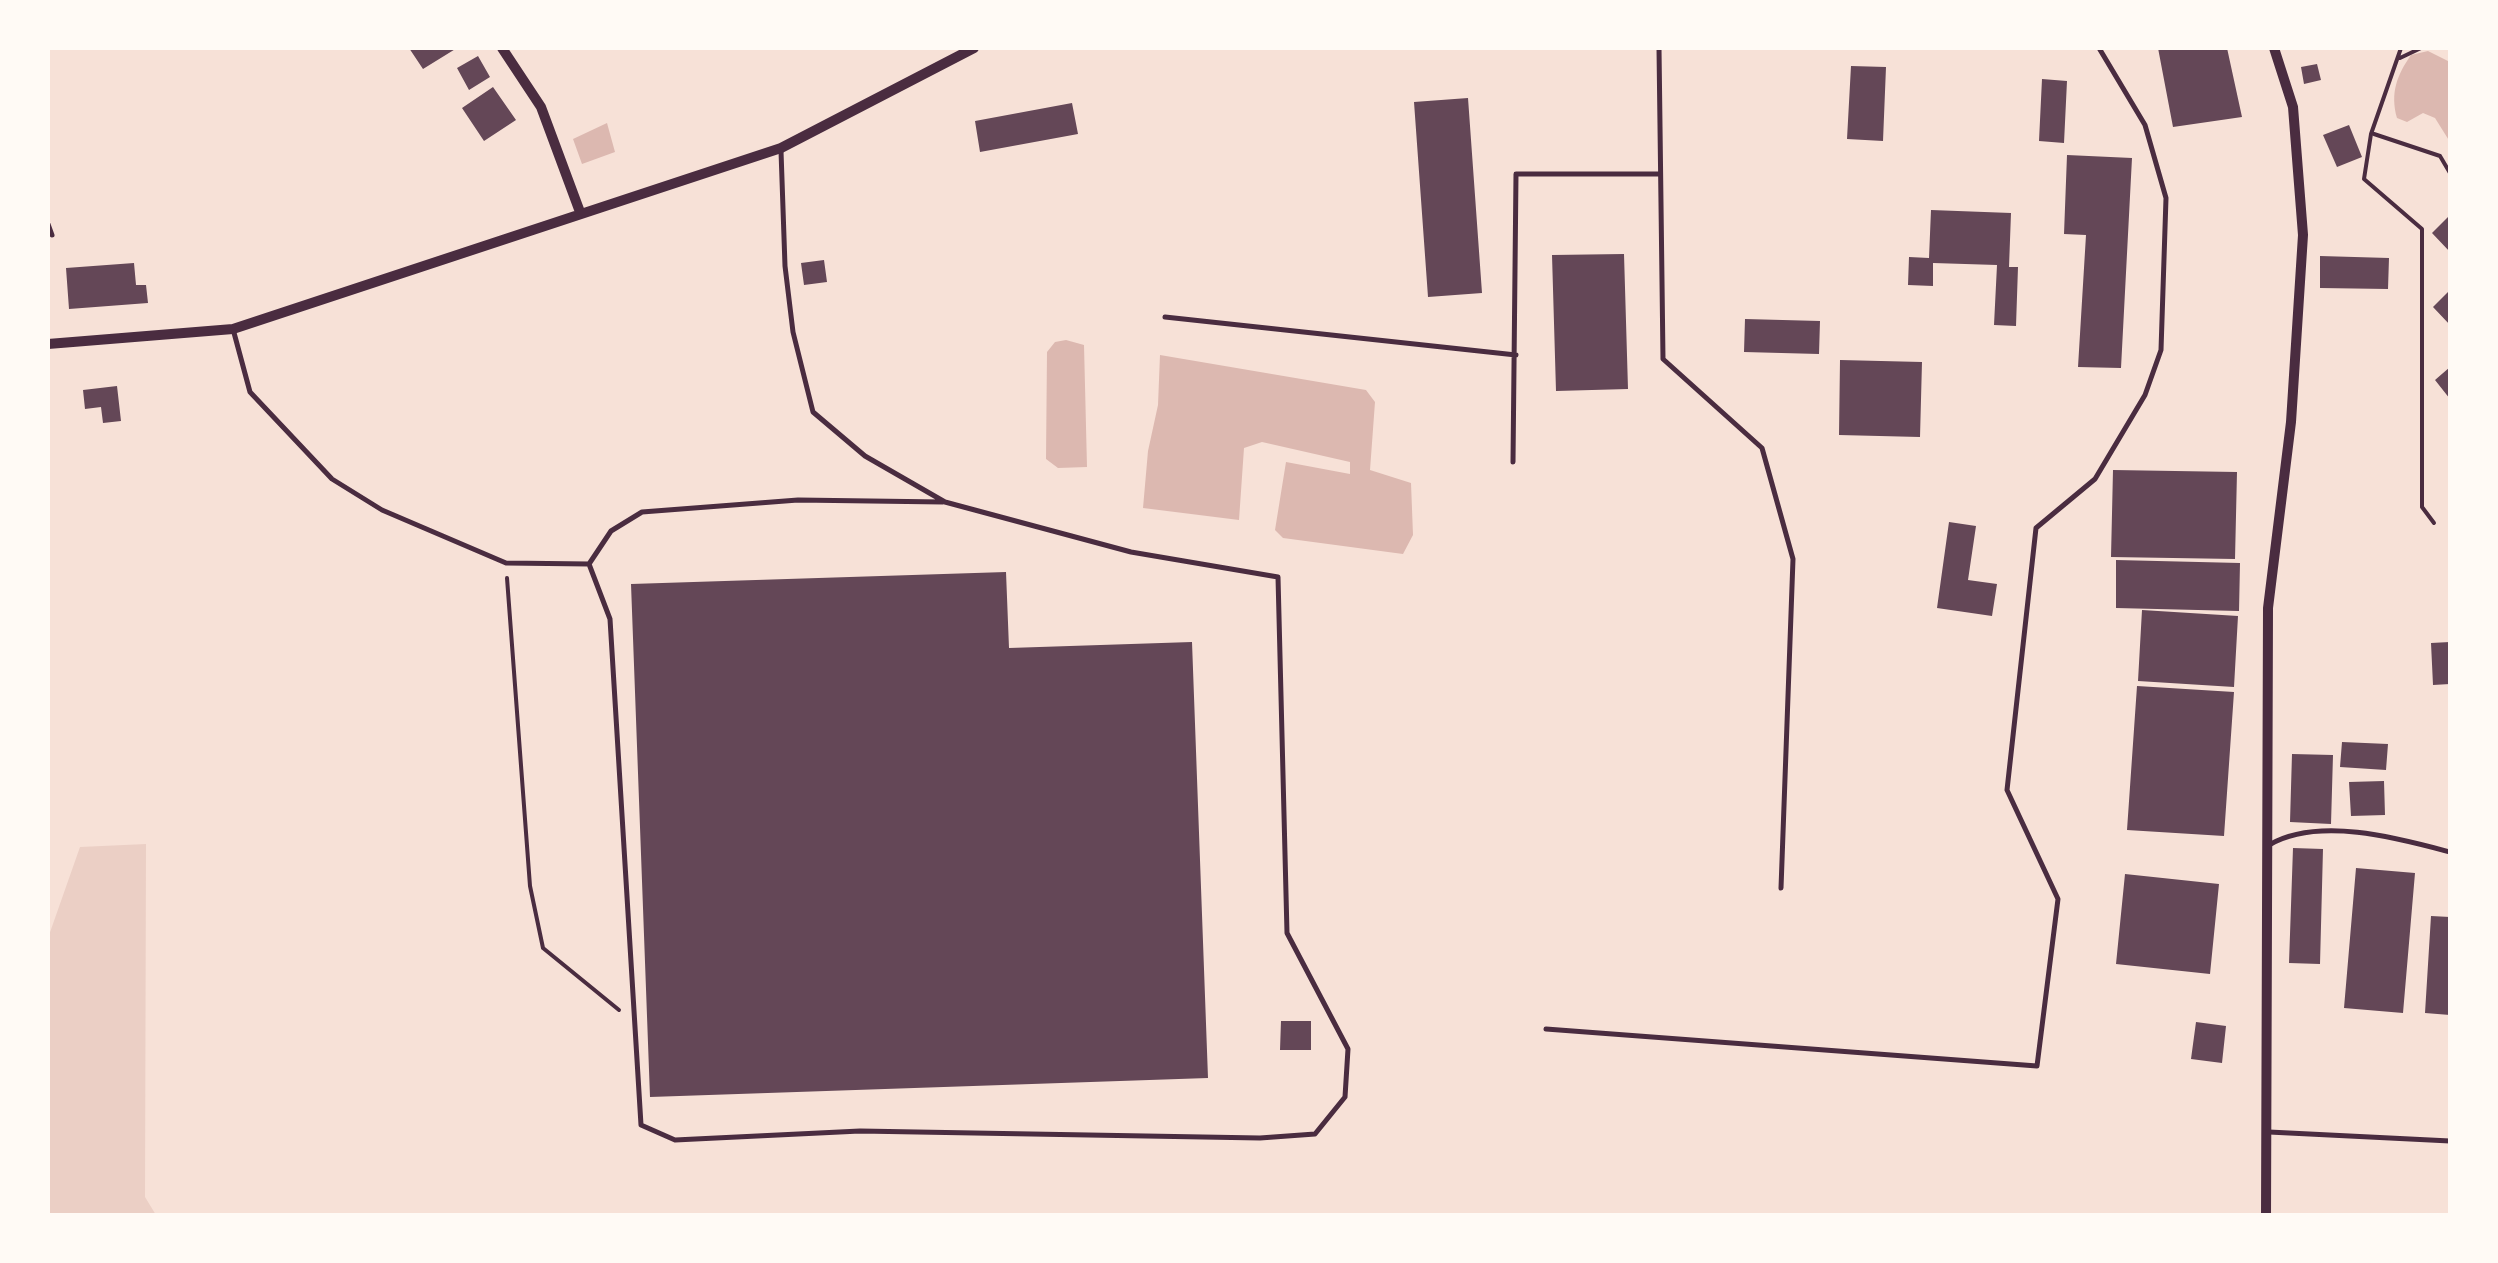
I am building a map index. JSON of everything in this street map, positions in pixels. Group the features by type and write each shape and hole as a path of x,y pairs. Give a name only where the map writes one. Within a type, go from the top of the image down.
{"street":[{"path":"502,48 541,107 580,212"},
{"path":"48,344 233,328 781,148 974,48"},
{"path":"2266,1216 2268,608 2291,422 2303,236 2292,106 2274,48"}],"lane":[{"path":"1659,48 1663,359 1762,448 1793,559 1781,888"},
{"path":"1546,1029 2036,1066 2058,899 2007,790 2036,528 2095,479 2145,395 2161,350 2166,198 2145,126 2099,48"},
{"path":"781,148 785,266 794,332 813,412 865,456 944,502"},
{"path":"1513,462 1516,174 1660,174"},
{"path":"48,224 52,234"},
{"path":"1165,317 1516,355"},
{"path":"233,328 250,392 332,480 382,510 506,563 589,564"},
{"path":"798,500 944,502 1132,552 1278,577 1286,933 1348,1049 1344,1098 1315,1134 1260,1138 860,1131 675,1140 641,1124 610,618 589,564 610,531 642,512 798,500"},
{"path":"2266,846 2288,834 2331,834 2399,839 2450,852"},
{"path":"2266,1132 2450,1141"}],"path":[{"path":"2402,48 2371,134 2364,179 2422,229 2422,507 2434,523"},
{"path":"2400,58 2422,48"},
{"path":"2371,134 2440,156 2450,173"},
{"path":"506,563 530,886 542,948 635,1022"}],"shaded area":[{"path":"2428,51 2450,62 2450,142 2435,118 2423,113 2407,122 2397,118 2395,92 2402,70 2411,55"},
{"path":"607,123 615,152 582,164 573,139"},
{"path":"1066,340 1084,345 1087,467 1058,468 1046,459 1047,352 1055,342"},
{"path":"1160,355 1366,390 1375,402 1370,470 1411,483 1413,535 1403,554 1283,538 1275,530 1286,462 1350,474 1350,462 1262,442 1244,448 1239,520 1143,508 1148,451 1158,405"},
{"path":"146,844 145,1197 156,1215 48,1215 48,938 80,847"}],"building":[{"path":"409,48 457,48 423,69"},
{"path":"2158,48 2227,48 2242,117 2173,127"},
{"path":"478,56 490,77 469,90 457,68"},
{"path":"2317,64 2321,80 2304,84 2301,67"},
{"path":"1851,66 1886,67 1883,141 1847,139"},
{"path":"2042,79 2067,81 2064,143 2039,141"},
{"path":"493,87 516,120 484,141 462,108"},
{"path":"1468,98 1482,293 1428,297 1414,102"},
{"path":"1072,103 1078,134 980,152 975,121"},
{"path":"2349,125 2362,157 2337,167 2323,135"},
{"path":"2067,155 2132,158 2121,368 2078,367 2086,235 2064,234"},
{"path":"1931,210 2011,213 2009,267 2018,267 2016,326 1994,325 1997,265 1933,263 1933,286 1908,285 1909,257 1929,258"},
{"path":"2450,215 2450,252 2432,233"},
{"path":"1624,254 1628,389 1556,391 1552,255"},
{"path":"2320,256 2389,258 2388,289 2320,288"},
{"path":"824,260 827,282 804,285 801,263"},
{"path":"134,263 136,285 146,285 148,303 69,309 66,268"},
{"path":"2450,290 2450,325 2433,307"},
{"path":"1745,319 1820,321 1819,354 1744,352"},
{"path":"1840,360 1922,362 1920,437 1839,435"},
{"path":"2450,367 2450,399 2435,380"},
{"path":"117,386 121,421 103,423 101,407 85,409 83,390"},
{"path":"2113,470 2237,472 2235,559 2111,557"},
{"path":"1949,522 1976,526 1968,580 1997,584 1992,616 1937,608"},
{"path":"2116,560 2240,563 2239,611 2116,608"},
{"path":"1006,572 1009,648 1192,642 1208,1078 650,1097 631,584"},
{"path":"2142,610 2238,616 2234,687 2138,681"},
{"path":"2450,642 2450,684 2433,685 2431,643"},
{"path":"2137,686 2234,692 2224,836 2127,830"},
{"path":"2342,742 2388,744 2386,770 2340,767"},
{"path":"2292,754 2333,755 2331,824 2290,822"},
{"path":"2384,781 2385,815 2351,816 2349,782"},
{"path":"2293,848 2323,849 2320,964 2289,963"},
{"path":"2356,868 2415,873 2403,1013 2344,1008"},
{"path":"2125,874 2219,884 2210,974 2116,964"},
{"path":"2431,916 2450,917 2450,1015 2425,1013"},
{"path":"1281,1021 1311,1021 1311,1050 1280,1050"},
{"path":"2196,1022 2226,1026 2222,1063 2191,1059"}]}
